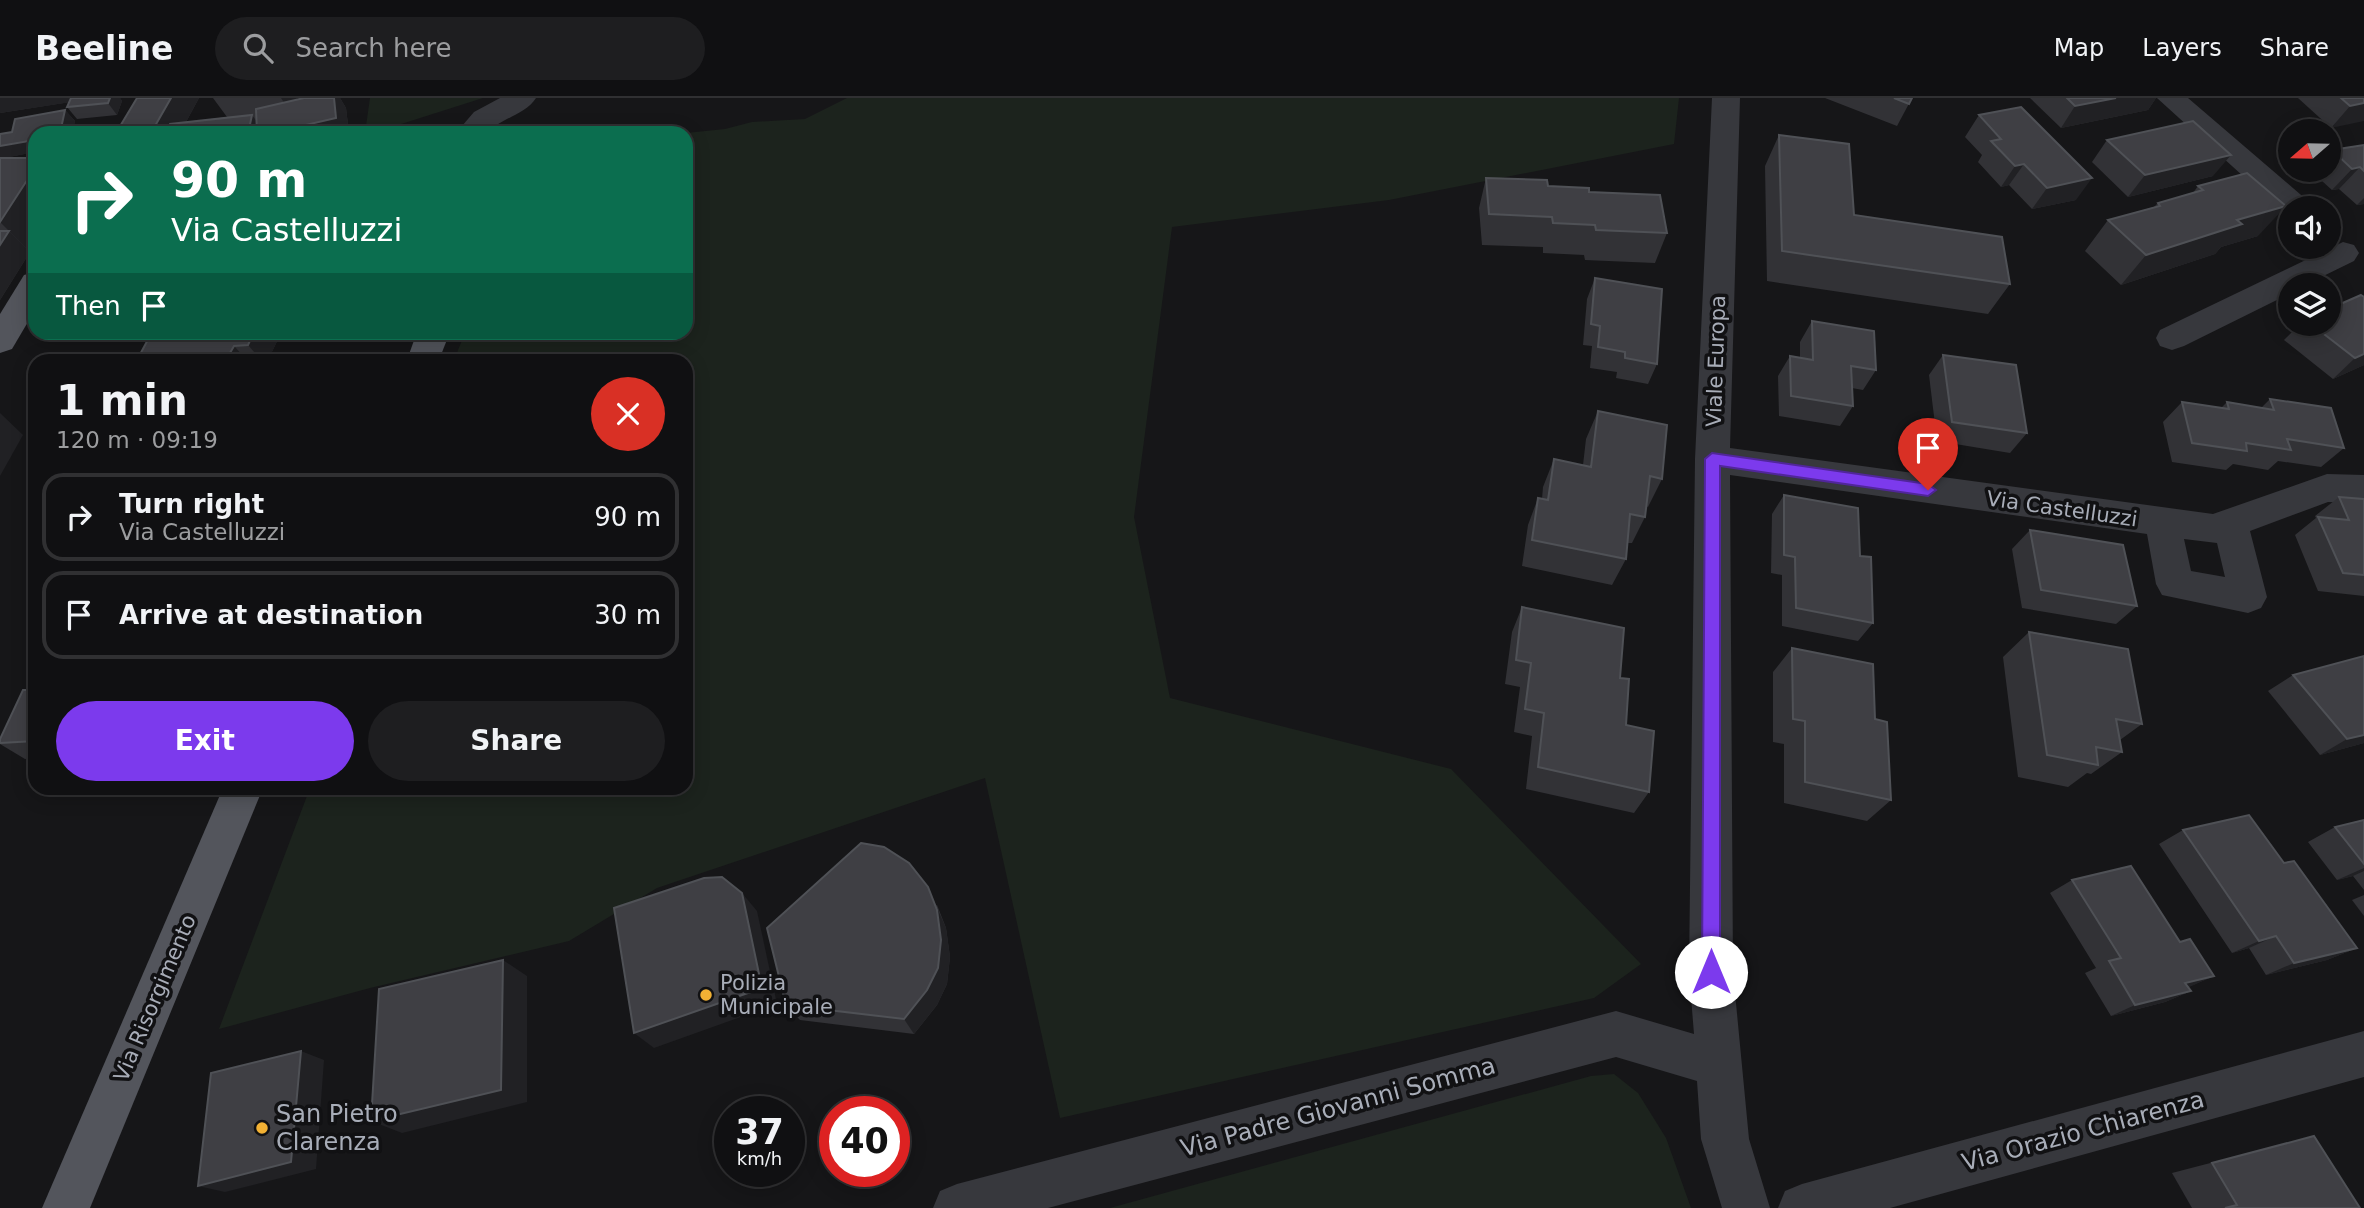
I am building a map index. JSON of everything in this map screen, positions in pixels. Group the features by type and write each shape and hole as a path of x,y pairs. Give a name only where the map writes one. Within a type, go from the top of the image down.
{"main road":[{"path":"0,341 28,295"},
{"name":"Via Risorgimento","path":"66,1208 240,795"}],"street":[{"path":"478,126 484,119 522,98"},
{"path":"523,126 532,111 548,98"},
{"name":"Viale Europa","path":"1726,98 1712,459 1711,972 1725,1139 1746,1208"},
{"path":"2171,98 2283,196"},
{"path":"2172,338 2347,249"},
{"name":"Via Castelluzzi","path":"1712,459 2214,529 2327,488 2364,489"},
{"path":"2163,523 2175,584 2249,597 2230,523"},
{"name":"Via Padre Giovanni Somma","path":"957,1208 1616,1034 1719,1065"},
{"name":"Via Orazio Chiarenza","path":"1802,1208 2364,1054"}],"shaded area":[{"path":"370,98 483,98 395,126 366,126"},
{"path":"847,98 1679,98 1674,144 1389,200 1172,227 1134,517 1170,698 1451,769 1641,964 1594,998 1060,1118 985,778 657,888 569,941 370,988 219,1029 307,795 693,795 693,354 456,354 462,340 693,340 693,132 725,129 752,122 805,119"},
{"path":"1614,1074 1638,1093 1666,1138 1691,1208 1110,1208 1591,1076"}],"building":[{"path":"71,98 110,98 108,103 67,107"},
{"path":"137,98 171,98 155,126 120,126"},
{"path":"304,98 334,98 336,118 301,126 257,126 256,109"},
{"path":"1894,98 1912,98 1909,104"},
{"path":"2067,98 2116,98 2075,106"},
{"path":"2341,98 2364,98 2364,103 2350,106"},
{"path":"2021,107 2092,178 2047,188 2024,164 2015,166 1991,141 2001,139 1979,115"},
{"path":"65,110 62,126 28,126 28,141 0,146 0,134 12,132 15,119"},
{"path":"252,115 250,126 169,126"},
{"path":"2193,121 2231,155 2145,175 2107,140"},
{"path":"1779,135 1849,144 1854,215 2002,237 2010,284 1782,251"},
{"path":"2364,145 2364,171 2360,167 2352,169 2342,160 2342,148"},
{"path":"0,158 28,158 28,179 0,222"},
{"path":"2247,173 2278,199 2278,208 2237,220 2242,224 2146,255 2108,220 2160,206 2158,203 2203,190 2198,186"},
{"path":"1486,178 1547,180 1548,186 1589,188 1589,192 1660,195 1667,233 1596,230 1595,225 1553,223 1552,217 1489,214"},
{"path":"0,231 9,231 0,245"},
{"path":"1595,278 1662,289 1657,364 1625,358 1625,352 1598,347 1600,326 1591,324"},
{"path":"2361,295 2364,297 2364,354 2355,358 2327,336 2341,336 2341,304"},
{"path":"1812,321 1874,331 1876,370 1851,366 1853,406 1791,396 1790,356 1813,360"},
{"path":"148,340 250,340 248,345 234,346 229,354 140,354"},
{"path":"1943,355 2016,365 2027,433 1952,422"},
{"path":"2270,399 2331,408 2344,448 2287,439 2291,450 2246,443 2247,451 2192,443 2182,402 2229,409 2227,402 2274,410"},
{"path":"1598,411 1667,425 1662,479 1650,476 1645,517 1630,514 1626,559 1532,540 1538,498 1548,500 1554,459 1591,467"},
{"path":"1784,495 1858,508 1860,556 1871,557 1873,623 1796,608 1795,557 1784,555"},
{"path":"2339,497 2364,499 2364,575 2343,573 2318,517 2349,520"},
{"path":"2030,530 2123,545 2137,606 2041,590"},
{"path":"1522,607 1624,628 1620,678 1629,679 1626,725 1654,731 1649,792 1538,767 1544,713 1525,709 1531,663 1516,660"},
{"path":"2029,632 2128,649 2142,724 2116,719 2122,752 2096,747 2098,765 2047,755"},
{"path":"1792,648 1873,664 1875,719 1887,722 1891,800 1805,782 1805,721 1793,719"},
{"path":"2364,656 2364,735 2347,739 2293,675"},
{"path":"23,690 28,690 28,741 0,743"},
{"path":"2249,815 2284,863 2294,861 2357,948 2294,963 2276,936 2259,941 2183,830"},
{"path":"2364,820 2364,864 2335,827"},
{"path":"861,843 884,847 909,863 928,887 937,910 941,940 938,968 927,990 904,1019 786,1005 767,928"},
{"path":"2131,866 2180,942 2190,939 2214,976 2185,983 2191,991 2135,1005 2109,961 2121,958 2072,880"},
{"path":"722,877 742,893 762,988 634,1033 614,908 704,878"},
{"path":"503,960 501,1090 371,1121 379,989"},
{"path":"301,1051 291,1162 198,1186 211,1073"},
{"path":"2314,1136 2360,1208 2225,1208 2237,1205 2212,1163"}],"place":[{"name":"Polizia Municipale","path":"706,995"},
{"name":"San Pietro Clarenza","path":"262,1128"}],"route":[{"path":"1711,972 1712,459 1928,490"}]}
